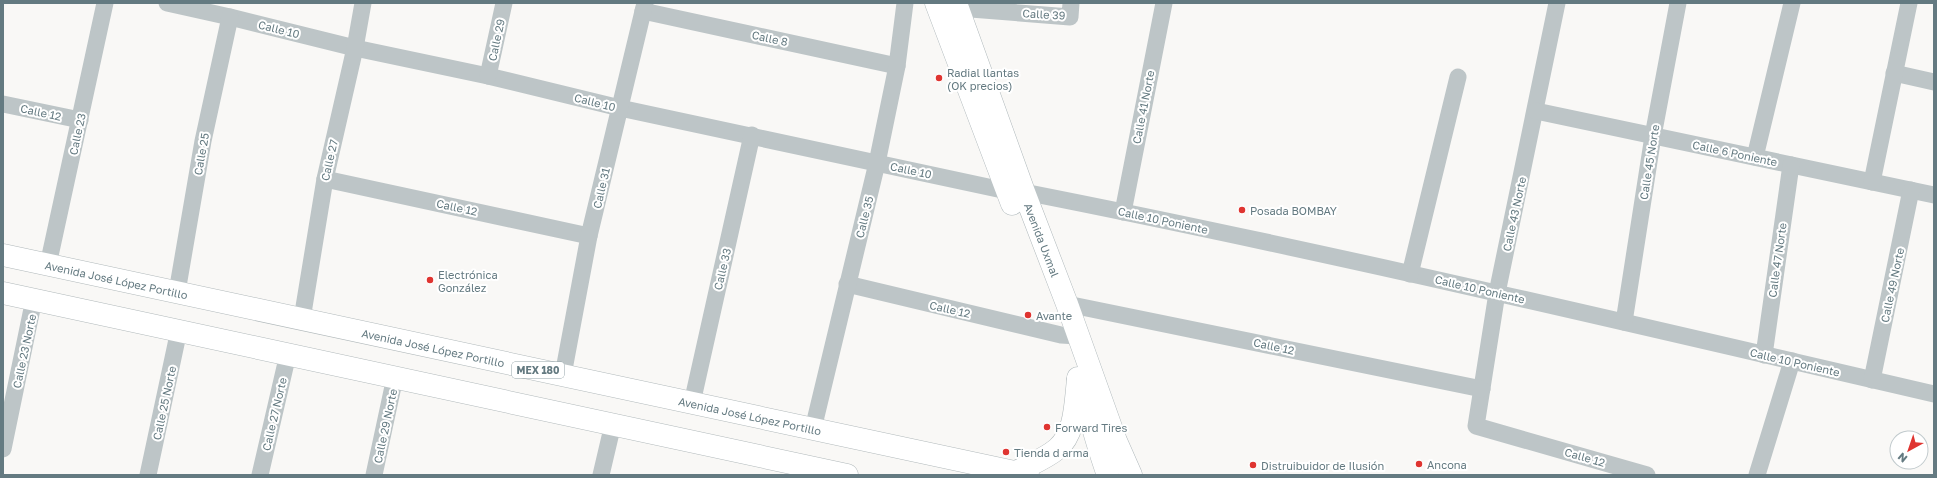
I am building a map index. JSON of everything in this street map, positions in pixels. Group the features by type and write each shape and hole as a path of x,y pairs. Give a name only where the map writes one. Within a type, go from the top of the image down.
{"main road":[{"name":"Avenida Uxmal","path":"936,3 1016,192 1067,304 1070,335 1078,380 1093,426 1098,448 1108,475"},
{"name":"Avenida Uxmal","path":"957,5 1050,300 1070,335 1131,475"},
{"name":"Avenida José López Portillo","path":"3,255 1022,474"},
{"path":"3,293 613,424 802,470 847,475"},
{"path":"1022,474 1057,449 1066,438 1072,426 1078,380"}],"street":[{"name":"Calle 23","path":"48,265 106,3"},
{"name":"Calle 10","path":"167,3 355,48 488,76 620,108 1016,192"},
{"name":"Calle 27","path":"302,319 325,179 355,48 363,3"},
{"name":"Calle 29","path":"488,76 504,3"},
{"name":"Calle 35","path":"813,429 846,284 877,163 897,66 905,3"},
{"name":"Calle 41 Norte","path":"1123,212 1164,3"},
{"name":"Calle 43 Norte","path":"1476,426 1497,293 1536,111 1556,3"},
{"name":"Calle 45 Norte","path":"1624,322 1653,136 1678,3"},
{"path":"1755,157 1792,3"},
{"path":"1872,182 1909,3"},
{"name":"Calle 39","path":"957,5 1071,10"},
{"name":"Calle 8","path":"644,7 897,66"},
{"name":"Calle 31","path":"563,375 590,236 644,7"},
{"name":"Calle 25","path":"177,292 203,141 230,17"},
{"path":"1894,73 1934,82"},
{"path":"1410,274 1458,77"},
{"name":"Calle 12","path":"3,104 80,120"},
{"name":"Calle 6 Poniente","path":"1536,111 1934,195"},
{"name":"Calle 33","path":"692,403 752,136"},
{"name":"Calle 47 Norte","path":"1764,355 1791,165"},
{"name":"Calle 12","path":"325,179 590,236"},
{"name":"Calle 49 Norte","path":"1872,380 1911,190"},
{"name":"Calle 10 Poniente","path":"1016,192 1123,212 1497,293 1934,394"},
{"name":"Calle 12","path":"846,284 1070,335"},
{"name":"Calle 23 Norte","path":"3,449 34,299"},
{"name":"Calle 12","path":"1067,304 1482,389"},
{"name":"Calle 25 Norte","path":"148,475 179,330"},
{"name":"Calle 27 Norte","path":"260,475 288,354"},
{"path":"1757,475 1792,361"},
{"name":"Calle 29 Norte","path":"374,475 395,377"},
{"path":"601,475 613,424"},
{"name":"Calle 12","path":"1476,426 1613,470 1648,475"}],"place":[{"name":"Radial llantas (OK precios)","path":"939,78"},
{"name":"Posada BOMBAY","path":"1242,210"},
{"name":"Electrónica González","path":"430,280"},
{"name":"Avante","path":"1028,315"},
{"name":"Forward Tires","path":"1047,427"},
{"name":"Tienda d arma","path":"1006,452"},
{"name":"Ancona","path":"1419,464"},
{"name":"Distruibuidor de Ilusión","path":"1253,465"}]}
